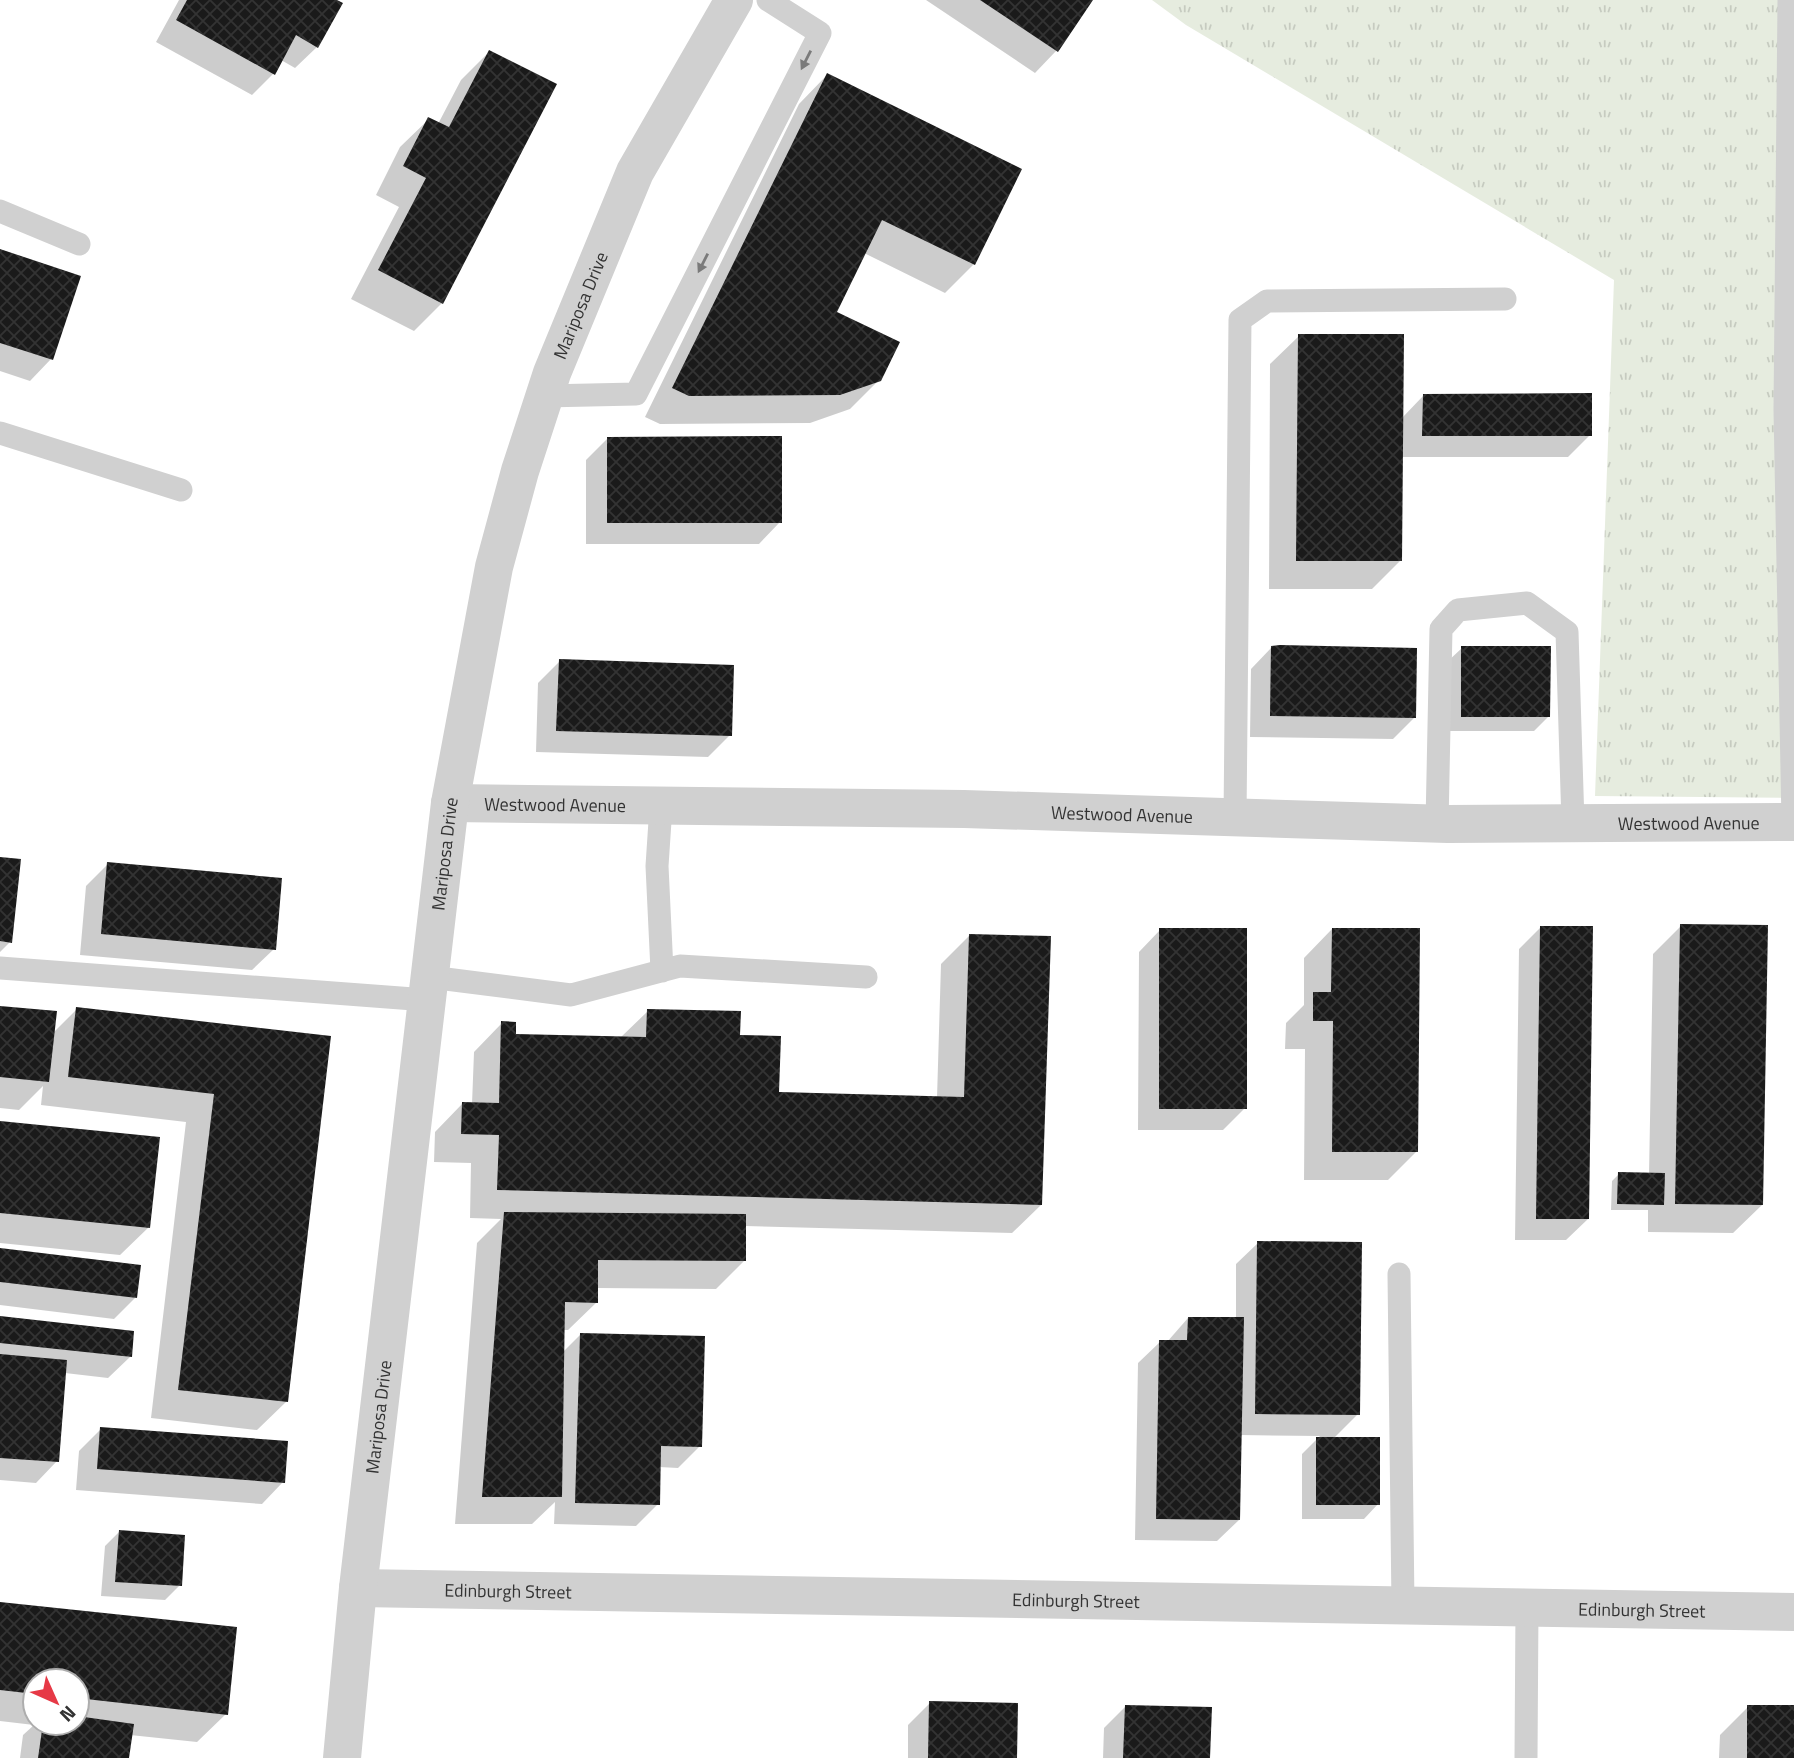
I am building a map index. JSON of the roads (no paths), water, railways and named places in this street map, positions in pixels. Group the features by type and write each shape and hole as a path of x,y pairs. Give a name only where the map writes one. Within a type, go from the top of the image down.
{"street":[{"name":"Mariposa Drive","path":"342,1758 358,1588 450,803 494,567 520,471 552,373 635,173 734,0"},
{"name":"Westwood Avenue","path":"450,803 964,809 1437,824 1793,822"},
{"name":"Edinburgh Street","path":"358,1588 1794,1612"}],"lane":[{"path":"544,396 636,394 820,33 768,0"},
{"path":"1789,0 1785,410 1793,822"},
{"path":"0,211 79,244"},
{"path":"1235,818 1240,320 1267,301 1505,299"},
{"path":"0,433 181,490"},
{"path":"1437,824 1441,629 1458,610 1527,603 1567,632 1573,823"},
{"path":"661,806 657,866 662,971"},
{"path":"0,968 571,995 680,966 866,977"},
{"path":"1399,1274 1403,1606"},
{"path":"1526,1758 1527,1608"}]}
